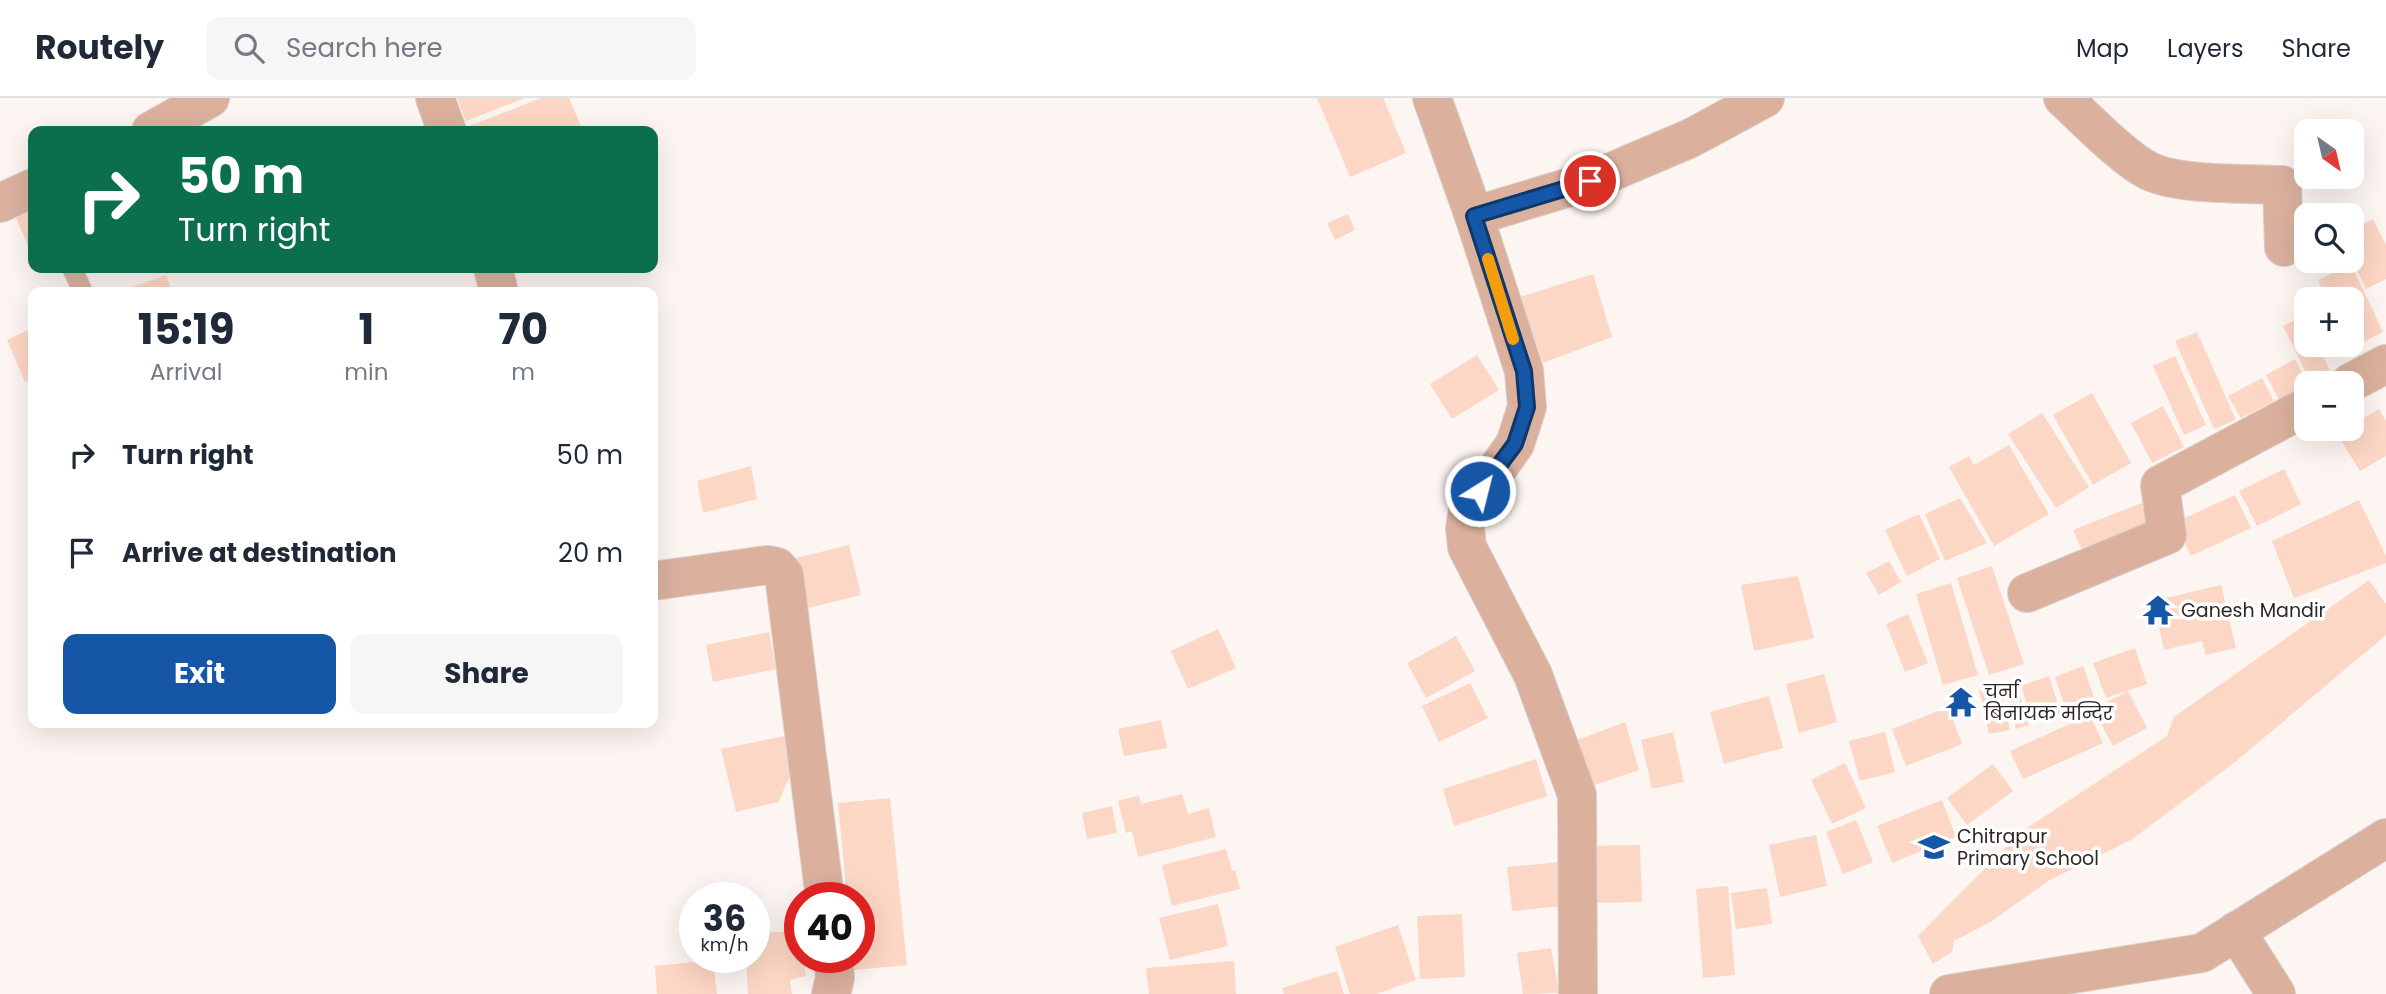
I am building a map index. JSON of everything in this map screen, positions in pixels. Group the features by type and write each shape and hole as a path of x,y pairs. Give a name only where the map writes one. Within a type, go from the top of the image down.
{"street":[{"path":"160,126 210,98"},
{"path":"435,98 445,126"},
{"path":"1432,98 1474,216 1524,371 1527,407 1515,444 1468,510 1465,528 1467,547 1533,675 1577,795 1578,994"},
{"path":"1474,216 1590,181 1691,138 1765,98"},
{"path":"2063,98 2135,163 2150,171 2183,179 2282,184 2284,247"},
{"path":"0,203 28,190"},
{"path":"2364,376 2386,364"},
{"path":"2026,593 2167,535 2160,485 2294,413"},
{"path":"658,580 768,565 777,567 784,575 823,882"},
{"path":"1949,994 2202,953 2386,838"},
{"path":"2236,931 2276,994"},
{"path":"831,994 835,973"}],"building":[{"path":"457,98 525,98 466,121"},
{"path":"541,98 569,98 581,126 470,126"},
{"path":"1317,98 1383,98 1406,153 1350,177"},
{"path":"28,212 28,246 16,218"},
{"path":"1348,214 1355,230 1335,240 1327,223"},
{"path":"2373,219 2386,245 2386,279 2366,289 2358,273 2364,273 2364,223"},
{"path":"2332,273 2355,273 2362,287 2321,287 2318,280"},
{"path":"1593,274 1612,337 1543,363 1520,297"},
{"path":"166,275 170,287 133,287"},
{"path":"2364,292 2383,332 2364,342"},
{"path":"2294,321 2294,348 2283,326"},
{"path":"28,330 28,380 25,382 7,340"},
{"path":"2197,332 2236,420 2214,429 2175,341"},
{"path":"1477,355 1499,390 1452,419 1430,384"},
{"path":"2175,356 2206,425 2184,435 2153,366"},
{"path":"2298,357 2323,357 2330,371 2305,371"},
{"path":"2295,359 2302,371 2294,371 2294,391 2279,400 2266,375"},
{"path":"2262,378 2274,401 2241,418 2228,396"},
{"path":"2092,393 2131,463 2093,485 2053,415"},
{"path":"2163,406 2184,447 2152,463 2131,423"},
{"path":"2379,409 2386,421 2386,456 2360,471 2341,441 2364,441 2364,418"},
{"path":"2042,413 2089,487 2056,508 2008,434"},
{"path":"2009,445 2049,514 1994,546 1949,467 1969,456 1974,465"},
{"path":"751,466 757,499 703,513 697,481"},
{"path":"2284,469 2301,504 2257,526 2239,491"},
{"path":"2235,495 2251,528 2191,556 2176,522"},
{"path":"1960,498 1987,543 1945,561 1925,514"},
{"path":"2359,500 2386,556 2386,563 2294,598 2272,541"},
{"path":"2142,503 2154,531 2105,554 2081,548 2073,530"},
{"path":"1919,514 1940,559 1907,576 1885,530"},
{"path":"849,545 861,595 800,610 788,560"},
{"path":"1889,561 1901,582 1879,595 1866,573"},
{"path":"1992,566 2024,664 1989,675 1957,578"},
{"path":"1798,576 1814,638 1754,651 1741,585"},
{"path":"2369,580 2386,604 2386,635 2235,762 2131,840 2048,881 1992,921 1954,941 1952,952 1933,964 1918,936 2021,832 2167,736 2174,717"},
{"path":"1951,583 1978,675 1943,685 1916,594"},
{"path":"2221,585 2236,648 2206,655 2202,641 2164,650 2153,601"},
{"path":"1908,614 1928,663 1905,672 1886,624"},
{"path":"1218,629 1236,668 1188,689 1171,651"},
{"path":"769,632 776,669 713,682 706,645"},
{"path":"1456,636 1475,671 1426,698 1407,663"},
{"path":"2135,648 2147,684 2106,698 2093,663"},
{"path":"2083,666 2095,700 2066,710 2055,677"},
{"path":"1824,674 1837,722 1799,733 1786,684"},
{"path":"2049,676 2061,713 2033,723 2021,686"},
{"path":"2016,682 2029,725 2016,729 2003,686"},
{"path":"1470,683 1488,718 1439,742 1422,706"},
{"path":"1999,685 2010,730 1989,734 1979,690"},
{"path":"2128,691 2147,728 2113,746 2093,709"},
{"path":"1769,696 1783,748 1724,764 1710,712"},
{"path":"1948,707 1962,744 1906,766 1892,729"},
{"path":"2090,715 2103,743 2023,779 2010,751"},
{"path":"1161,720 1167,748 1124,756 1118,729"},
{"path":"1625,722 1639,770 1583,789 1572,742"},
{"path":"1673,732 1684,782 1652,789 1641,740"},
{"path":"1885,732 1895,772 1860,781 1849,741"},
{"path":"789,735 793,770 778,802 736,812 721,749"},
{"path":"1536,759 1547,796 1454,826 1443,789"},
{"path":"1845,763 1866,808 1832,824 1811,780"},
{"path":"1993,764 2013,791 1967,825 1947,798"},
{"path":"1182,794 1188,814 1209,808 1216,837 1138,857 1132,831 1126,833 1118,801 1139,795 1141,804"},
{"path":"890,798 907,965 875,968 875,882 845,882 838,803"},
{"path":"1942,800 1956,837 1892,863 1877,826"},
{"path":"1112,806 1117,833 1087,839 1082,813"},
{"path":"1856,820 1873,862 1843,874 1826,832"},
{"path":"1816,835 1827,886 1780,897 1769,845"},
{"path":"1640,845 1642,902 1593,903 1592,846"},
{"path":"1226,849 1240,889 1172,906 1162,865"},
{"path":"1560,862 1564,906 1512,911 1507,867"},
{"path":"1728,886 1735,975 1703,978 1696,889"},
{"path":"1767,888 1772,924 1736,929 1731,893"},
{"path":"1218,904 1228,946 1170,960 1159,918"},
{"path":"1462,914 1465,977 1420,979 1417,916"},
{"path":"1398,925 1416,980 1376,994 1350,994 1335,947"},
{"path":"770,932 784,932 784,973 806,973 806,976 790,980 792,994 748,994 747,973 770,973"},
{"path":"1551,948 1559,993 1523,994 1517,953"},
{"path":"1234,961 1236,994 1149,994 1146,968"},
{"path":"679,964 679,973 715,973 717,994 657,994 655,966"},
{"path":"1337,971 1344,994 1284,994 1282,988"}],"slow traffic":[{"path":"1488,259 1513,339"}],"place":[{"name":"Ganesh Mandir","path":"2158,610"},
{"name":"चुर्ना बिनायक मन्दिर","path":"1961,702"},
{"name":"Chitrapur Primary School","path":"1934,847"}],"route":[{"path":"1480,491 1515,444 1527,407 1524,371 1474,216 1590,181"}]}
